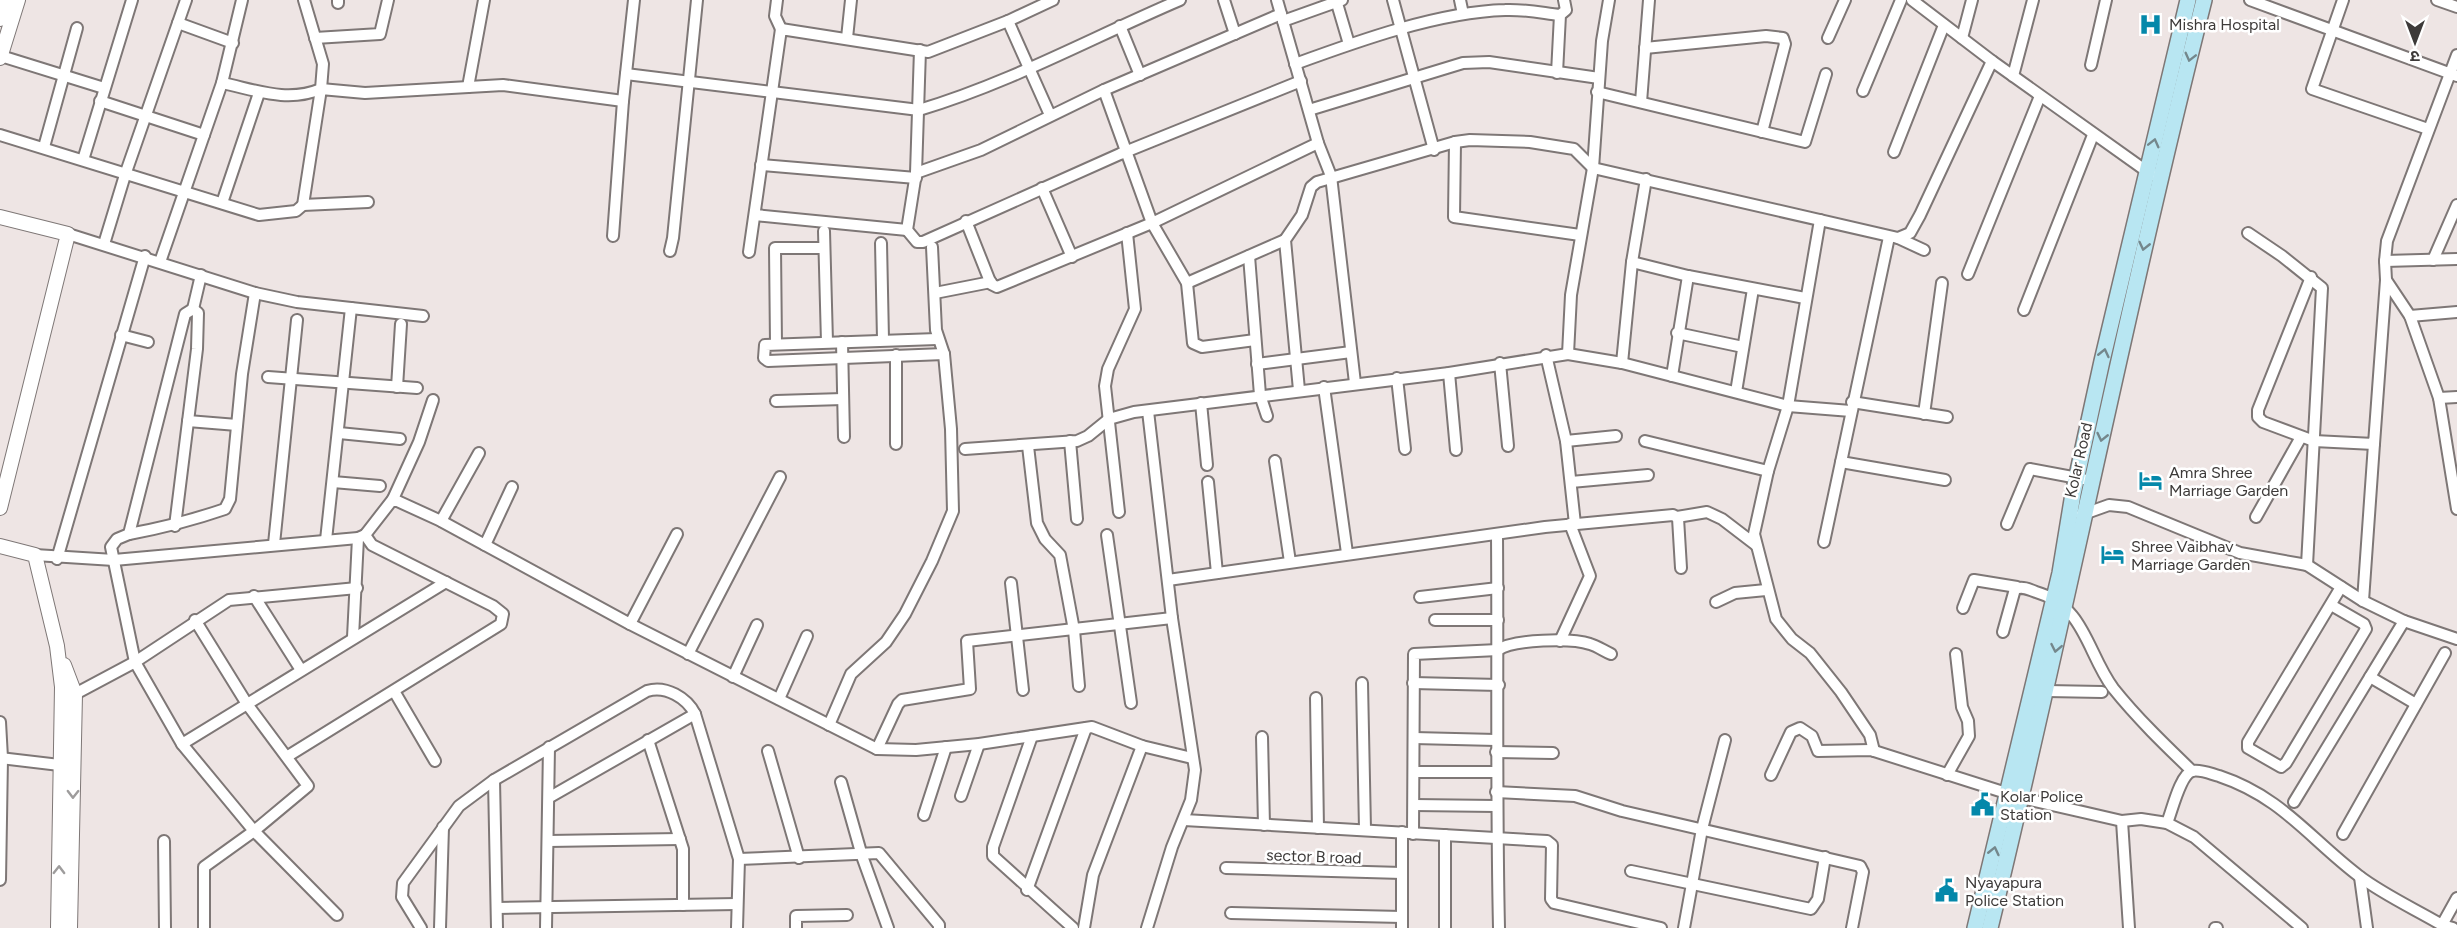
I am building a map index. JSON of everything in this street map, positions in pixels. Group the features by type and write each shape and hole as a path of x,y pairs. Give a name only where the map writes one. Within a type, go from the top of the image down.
{"main road":[{"name":"Kolar Road","path":"1984,922 2059,602 2084,479 2153,176 2188,0"},
{"name":"Kolar Road","path":"2153,176 2204,0"},
{"name":"Kolar Road","path":"2015,795 2047,691 2059,602"}],"street":[{"path":"0,19 6,0"},
{"path":"18,0 0,57 64,74 104,88"},
{"path":"82,160 132,0"},
{"path":"104,244 125,175 186,0"},
{"path":"160,262 222,82 242,0"},
{"path":"0,135 259,215 296,212 303,204 323,64 304,0"},
{"path":"315,38 380,34 388,0"},
{"path":"468,87 484,0"},
{"path":"613,236 623,101 634,0"},
{"path":"670,251 674,238 697,0"},
{"path":"749,252 781,30 776,23 777,0"},
{"path":"847,38 851,0"},
{"path":"781,30 932,51 1008,21 1053,0"},
{"path":"626,74 919,110 957,99 1029,69 1180,0"},
{"path":"1224,0 1235,34"},
{"path":"1277,0 1318,143 1331,176 1355,383"},
{"path":"1393,0 1412,77 1434,150"},
{"path":"1460,0 1463,14"},
{"path":"1295,64 1349,44 1463,14 1506,10 1560,15 1566,10 1564,0"},
{"path":"1568,354 1571,295 1593,168 1597,92 1609,0"},
{"path":"1641,102 1648,0"},
{"path":"1828,38 1845,0"},
{"path":"1863,91 1901,0"},
{"path":"1913,0 1992,61 2153,176"},
{"path":"1962,38 1972,0"},
{"path":"2013,76 2033,0"},
{"path":"2091,65 2106,0"},
{"path":"2250,0 2454,74"},
{"path":"2343,0 2312,89 2427,129"},
{"path":"2437,0 2457,8"},
{"path":"762,165 916,176 981,150 1104,90 1235,34 1338,1 1349,44"},
{"path":"1557,73 1560,15"},
{"path":"1008,21 1050,115"},
{"path":"178,23 233,43"},
{"path":"1894,152 1944,25"},
{"path":"1120,26 1140,75"},
{"path":"44,147 77,28"},
{"path":"1645,48 1766,36 1783,38 1785,44 1762,132"},
{"path":"920,50 916,176 907,230 911,237 923,242 1126,152 1301,81"},
{"path":"2363,601 2387,241 2427,129 2454,74 2457,55"},
{"path":"1894,237 1911,230 1920,214 1992,61"},
{"path":"1309,110 1462,63 1489,62 1599,78"},
{"path":"1597,92 1805,142 1826,74"},
{"path":"222,82 259,93 281,96 308,94 321,89 365,93 503,85 623,101"},
{"path":"1104,90 1152,223 1187,283 1196,346 1255,340"},
{"path":"222,203 259,93"},
{"path":"1968,274 2040,96"},
{"path":"100,101 204,135"},
{"path":"2024,310 2093,135"},
{"path":"1455,142 1454,217 1580,235"},
{"path":"1187,283 1285,240 1302,215 1311,187 1331,176 1434,150 1455,142 1530,142 1574,149 1593,168 1894,237 1924,250"},
{"path":"966,221 991,282 997,287 1152,223 1318,143"},
{"path":"1622,363 1632,262 1646,179"},
{"path":"1042,188 1072,257"},
{"path":"303,204 368,202"},
{"path":"2433,260 2457,205"},
{"path":"755,215 907,230"},
{"path":"0,217 145,256 255,293 297,302 423,316"},
{"path":"1820,220 1788,406 1768,471 1754,534 1766,590 1776,619 1792,639 1810,653 1841,692 1870,735 1874,751"},
{"path":"824,231 827,342"},
{"path":"1119,512 1105,386 1108,369 1136,302 1127,233"},
{"path":"0,508 68,234"},
{"path":"2248,234 2311,277 2322,288 2307,565"},
{"path":"1824,542 1852,407 1894,237"},
{"path":"1285,240 1299,390"},
{"path":"881,243 883,339"},
{"path":"829,725 851,674 886,642 905,614 932,561 953,511 951,439 944,354 938,339 932,247"},
{"path":"776,344 775,248 824,248"},
{"path":"57,559 145,256"},
{"path":"1249,256 1260,395 1267,416"},
{"path":"2385,261 2457,259"},
{"path":"1632,262 1688,276 1805,298"},
{"path":"129,534 185,314 193,309 201,275"},
{"path":"1672,375 1688,276"},
{"path":"2311,277 2258,410 2258,417 2263,422 2301,438 2314,441 2374,444"},
{"path":"2386,280 2410,316 2439,398 2457,509"},
{"path":"935,293 991,282"},
{"path":"1923,414 1942,283"},
{"path":"1736,392 1753,289"},
{"path":"255,293 242,374 230,499 225,509 175,526 129,534 117,539 111,547 135,662 182,744 254,831 337,915"},
{"path":"326,540 351,308"},
{"path":"175,526 197,348 198,313 193,309"},
{"path":"2410,316 2457,312"},
{"path":"274,544 297,320"},
{"path":"397,387 401,324"},
{"path":"1677,333 1743,346"},
{"path":"121,335 148,342"},
{"path":"938,339 776,344 764,346 765,360 944,354"},
{"path":"842,342 844,436"},
{"path":"1257,364 1352,352"},
{"path":"965,449 1070,441 1088,436 1109,419 1148,411 1299,390 1449,373 1500,363 1568,354 1622,363 1788,406 1852,407 1947,417"},
{"path":"896,355 897,444"},
{"path":"1546,356 1566,441 1573,524 1590,576 1560,641"},
{"path":"1500,363 1508,446"},
{"path":"1449,373 1456,450"},
{"path":"268,377 417,388"},
{"path":"1397,378 1405,449"},
{"path":"1324,387 1347,554"},
{"path":"2439,398 2457,397"},
{"path":"776,401 843,399"},
{"path":"353,637 362,537 393,499 419,442 434,400"},
{"path":"1201,403 1207,465"},
{"path":"1147,928 1194,784 1148,411"},
{"path":"188,421 237,425"},
{"path":"339,433 400,439"},
{"path":"1566,441 1616,436"},
{"path":"2256,517 2301,438"},
{"path":"1070,441 1077,519"},
{"path":"1645,441 1768,471"},
{"path":"1028,446 1037,523 1045,539 1060,555 1074,630 1079,686"},
{"path":"441,521 479,453"},
{"path":"1275,461 1290,562"},
{"path":"1841,462 1945,480"},
{"path":"2007,524 2030,469 2084,479"},
{"path":"1570,482 1648,475"},
{"path":"688,654 780,477"},
{"path":"333,482 380,486"},
{"path":"1208,482 1217,573"},
{"path":"485,545 512,487"},
{"path":"393,499 441,521 630,624 877,749 899,751 979,744 1092,727 1142,746 1192,758"},
{"path":"2077,516 2109,505 2128,507 2240,553 2307,565 2363,601 2404,621 2457,639"},
{"path":"1168,580 1573,524 1673,515 1677,517 1707,512 1722,519 1756,545"},
{"path":"1677,517 1682,568"},
{"path":"630,624 676,534"},
{"path":"1107,535 1131,703"},
{"path":"1497,535 1499,685 1496,806 1499,928"},
{"path":"0,546 57,559 114,560 362,537 372,545 501,611 501,624 288,756"},
{"path":"35,555 59,655 68,714 58,928"},
{"path":"1963,608 1974,579 2017,587 2059,602 2082,627 2099,667 2113,687 2156,737 2192,771"},
{"path":"182,744 446,582"},
{"path":"1011,583 1023,690"},
{"path":"2003,632 2014,589 2017,587"},
{"path":"2331,605 2364,624 2366,629 2286,763 2280,767 2273,765 2248,748 2248,742 2341,587"},
{"path":"75,694 135,662 228,600 357,588"},
{"path":"1420,597 1498,588"},
{"path":"1716,602 1735,593 1766,590"},
{"path":"254,596 301,670"},
{"path":"877,749 902,700 970,689 967,641 1172,618"},
{"path":"195,620 247,704 288,756 308,788 204,867 204,928"},
{"path":"1435,620 1498,620"},
{"path":"2294,802 2404,621"},
{"path":"733,677 758,625"},
{"path":"779,699 807,636"},
{"path":"1231,913 1402,922 1402,873 1414,805 1413,656 1416,652 1498,650 1507,644 1560,641 1589,643 1611,654"},
{"path":"2343,834 2445,653"},
{"path":"1947,775 1969,736 1968,721 1962,708 1956,654"},
{"path":"59,655 75,694 68,714"},
{"path":"2370,677 2416,704"},
{"path":"1362,682 1365,829"},
{"path":"1413,683 1499,685"},
{"path":"421,928 402,897 403,883 459,806 495,780 549,747 654,688 683,698 695,714 739,859 737,928"},
{"path":"393,691 435,760"},
{"path":"2047,691 2102,692"},
{"path":"1316,698 1318,828"},
{"path":"550,797 695,714"},
{"path":"0,722 0,880"},
{"path":"1027,890 1086,728"},
{"path":"1771,775 1791,732 1796,729 1806,730 1812,736 1818,751 1856,749 1874,751 2015,795 2122,820 2141,819 2167,824 2194,837 2302,928"},
{"path":"1032,736 992,852 993,856 1027,890 1073,928"},
{"path":"1262,737 1264,825"},
{"path":"1414,738 1553,753"},
{"path":"1684,928 1702,829 1725,740"},
{"path":"648,741 683,849 683,905"},
{"path":"961,796 979,744"},
{"path":"1084,928 1093,875 1142,746"},
{"path":"546,928 550,797 549,747"},
{"path":"924,815 946,747"},
{"path":"768,751 799,858"},
{"path":"1,758 67,766"},
{"path":"67,766 70,928"},
{"path":"2167,824 2184,776 2192,771 2202,771 2263,794 2360,877 2448,927 2457,898"},
{"path":"1414,772 1496,772"},
{"path":"495,780 497,928"},
{"path":"841,782 862,855 888,928"},
{"path":"1496,792 1575,796 1622,811 1860,866 1863,869 1852,928"},
{"path":"1414,805 1496,806"},
{"path":"1184,820 1365,829 1497,840 1547,841 1552,845 1551,899 1554,903 1661,928"},
{"path":"2122,820 2128,928"},
{"path":"440,928 443,827"},
{"path":"1445,835 1445,928"},
{"path":"548,842 680,839"},
{"path":"164,841 165,928"},
{"path":"739,859 882,854 939,925 939,928"},
{"path":"1631,871 1811,909 1818,899 1825,857"},
{"name":"sector B road","path":"1226,868 1402,873"},
{"path":"2360,877 2367,928"},
{"path":"497,908 546,905 737,904"},
{"path":"796,928 796,916 847,915"}],"place":[{"name":"Mishra Hospital","path":"2151,24"},
{"name":"Amra Shree Marriage Garden","path":"2151,481"},
{"name":"Shree Vaibhav Marriage Garden","path":"2113,555"},
{"name":"Kolar Police Station","path":"1982,805"},
{"name":"Nyayapura Police Station","path":"1947,891"}]}
